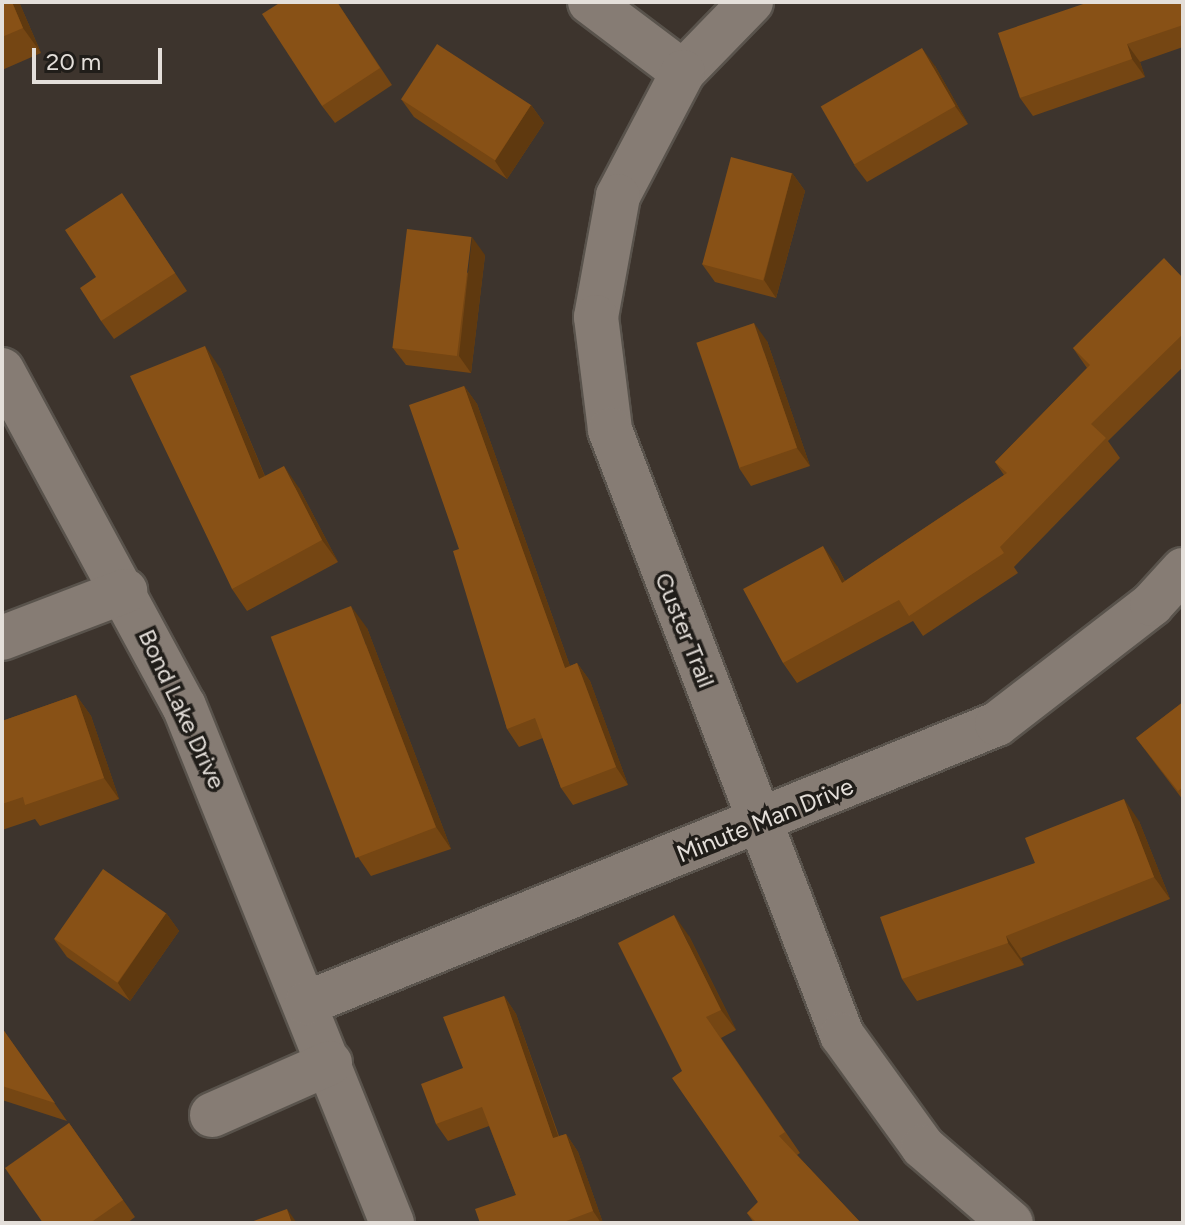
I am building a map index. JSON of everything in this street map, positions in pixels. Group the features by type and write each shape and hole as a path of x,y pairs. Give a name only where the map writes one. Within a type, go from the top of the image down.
{"street":[{"path":"590,2 683,72"},
{"name":"Custer Trail","path":"751,2 683,72 618,196 596,317 599,372 637,513 764,822 842,1035 923,1147 1011,1223"},
{"name":"Bond Lake Drive","path":"2,370 125,591 184,706 307,1003 392,1223"},
{"name":"Minute Man Drive","path":"307,1003 764,822 997,724 1152,604 1183,570"},
{"path":"2,638 125,591"},
{"path":"212,1115 330,1063"}],"building":[{"path":"2,2 12,2 23,28 2,37"},
{"path":"281,2 337,2 380,68 322,106 262,14"},
{"path":"1089,2 1183,2 1183,25 1127,44 1132,59 1020,98 998,33"},
{"path":"437,44 531,105 495,160 401,99"},
{"path":"922,48 956,106 854,165 821,106"},
{"path":"731,157 792,173 763,281 702,264"},
{"path":"122,193 175,273 101,321 80,288 96,277 65,230"},
{"path":"407,229 472,237 457,356 392,348"},
{"path":"1164,258 1183,278 1183,334 1091,424 1106,438 1000,547 1004,553 909,616 899,600 783,663 743,589 823,546 842,583 1007,473 995,462 1090,365 1073,348"},
{"path":"754,323 797,448 739,468 696,343"},
{"path":"205,346 259,479 284,466 322,540 232,589 130,376"},
{"path":"464,386 565,668 577,663 616,767 561,788 535,718 507,729 453,551 459,549 409,405"},
{"path":"351,606 436,827 356,858 271,637"},
{"path":"76,695 104,778 25,805 23,797 2,804 2,721"},
{"path":"1183,702 1183,787 1178,791 1136,738"},
{"path":"1124,799 1154,877 1006,936 1008,943 902,979 880,917 1035,863 1025,838"},
{"path":"103,869 166,913 117,983 54,939"},
{"path":"674,915 721,1010 706,1017 785,1132 779,1136 861,1223 757,1223 747,1213 758,1202 672,1078 682,1071 618,943"},
{"path":"504,996 553,1138 566,1134 593,1211 561,1223 480,1223 475,1209 516,1195 482,1107 436,1124 421,1084 463,1068 443,1017"},
{"path":"2,1028 55,1103 2,1086"},
{"path":"69,1123 123,1200 90,1223 43,1223 5,1168"},
{"path":"287,1209 292,1223 248,1223"}]}
